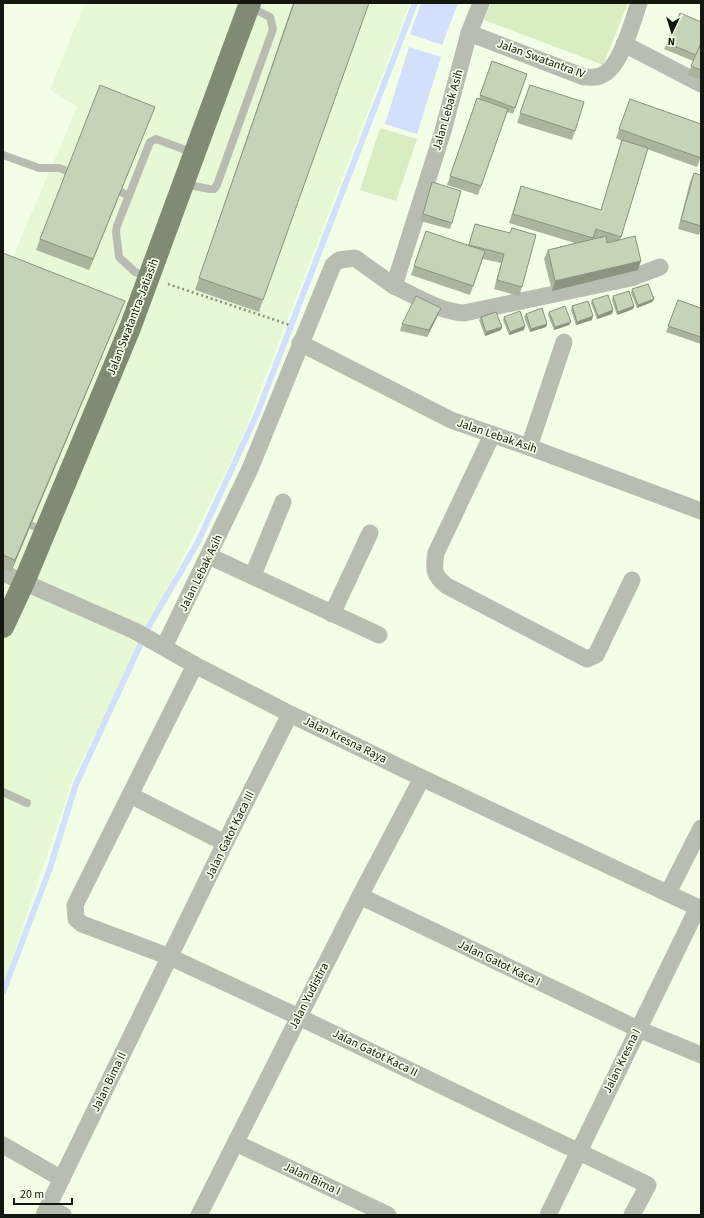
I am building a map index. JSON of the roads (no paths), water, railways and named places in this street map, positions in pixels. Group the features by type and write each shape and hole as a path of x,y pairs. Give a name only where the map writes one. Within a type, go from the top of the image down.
{"main road":[{"name":"Jalan Swatantra-Jatiasih","path":"3,627 45,532 130,319 149,278 195,153 246,4"}],"street":[{"name":"Jalan Lebak Asih","path":"394,286 443,131 469,33 481,3"},
{"name":"Jalan Swatantra IV","path":"469,33 584,77 599,77 611,70 624,44 639,3"},
{"path":"624,44 701,84"},
{"name":"Jalan Lebak Asih","path":"160,645 209,556 250,469 300,343 333,265 338,260 355,258 394,286 453,313 464,314 631,278 660,267"},
{"path":"529,447 564,342"},
{"name":"Jalan Lebak Asih","path":"300,343 451,420 529,447 701,511"},
{"path":"492,434 436,553 435,570 437,578 447,586 587,659 596,655 632,580"},
{"path":"253,575 283,502"},
{"path":"332,614 370,533"},
{"path":"209,556 253,575 332,614 379,634"},
{"name":"Jalan Kresna Raya","path":"3,573 135,631 195,665 290,714 422,778 699,908"},
{"path":"195,665 130,795 225,843"},
{"name":"Jalan Gatot Kaca III","path":"170,957 290,714"},
{"name":"Jalan Yudistira","path":"198,1215 236,1143 360,896 422,778"},
{"name":"Jalan Gatot Kaca II","path":"130,795 75,905 76,919 82,924 170,957 299,1017 648,1185 632,1215"},
{"path":"668,893 701,828"},
{"name":"Jalan Gatot Kaca I","path":"360,896 638,1029 701,1055"},
{"name":"Jalan Kresna I","path":"548,1215 638,1029 699,908"},
{"name":"Jalan Bima II","path":"46,1211 170,957"},
{"name":"Jalan Bima I","path":"236,1143 388,1215"},
{"path":"3,1145 62,1179"},
{"path":"46,1211 63,1215"}],"lane":[{"path":"184,184 209,189 218,185 273,29 270,17 246,4"},
{"path":"149,278 135,272 122,260 118,253 117,226 148,144 152,140 156,139 195,153"},
{"path":"3,155 39,168 59,168 67,171"},
{"path":"121,192 129,196"},
{"path":"19,510 16,517 45,532"},
{"path":"3,792 27,803"}],"water":[{"path":"421,3 458,3 442,45 410,34"},
{"path":"409,47 441,57 417,134 385,124"}],"waterway":[{"path":"3,992 49,871 76,784 149,626 198,542 257,414 415,3"}]}
